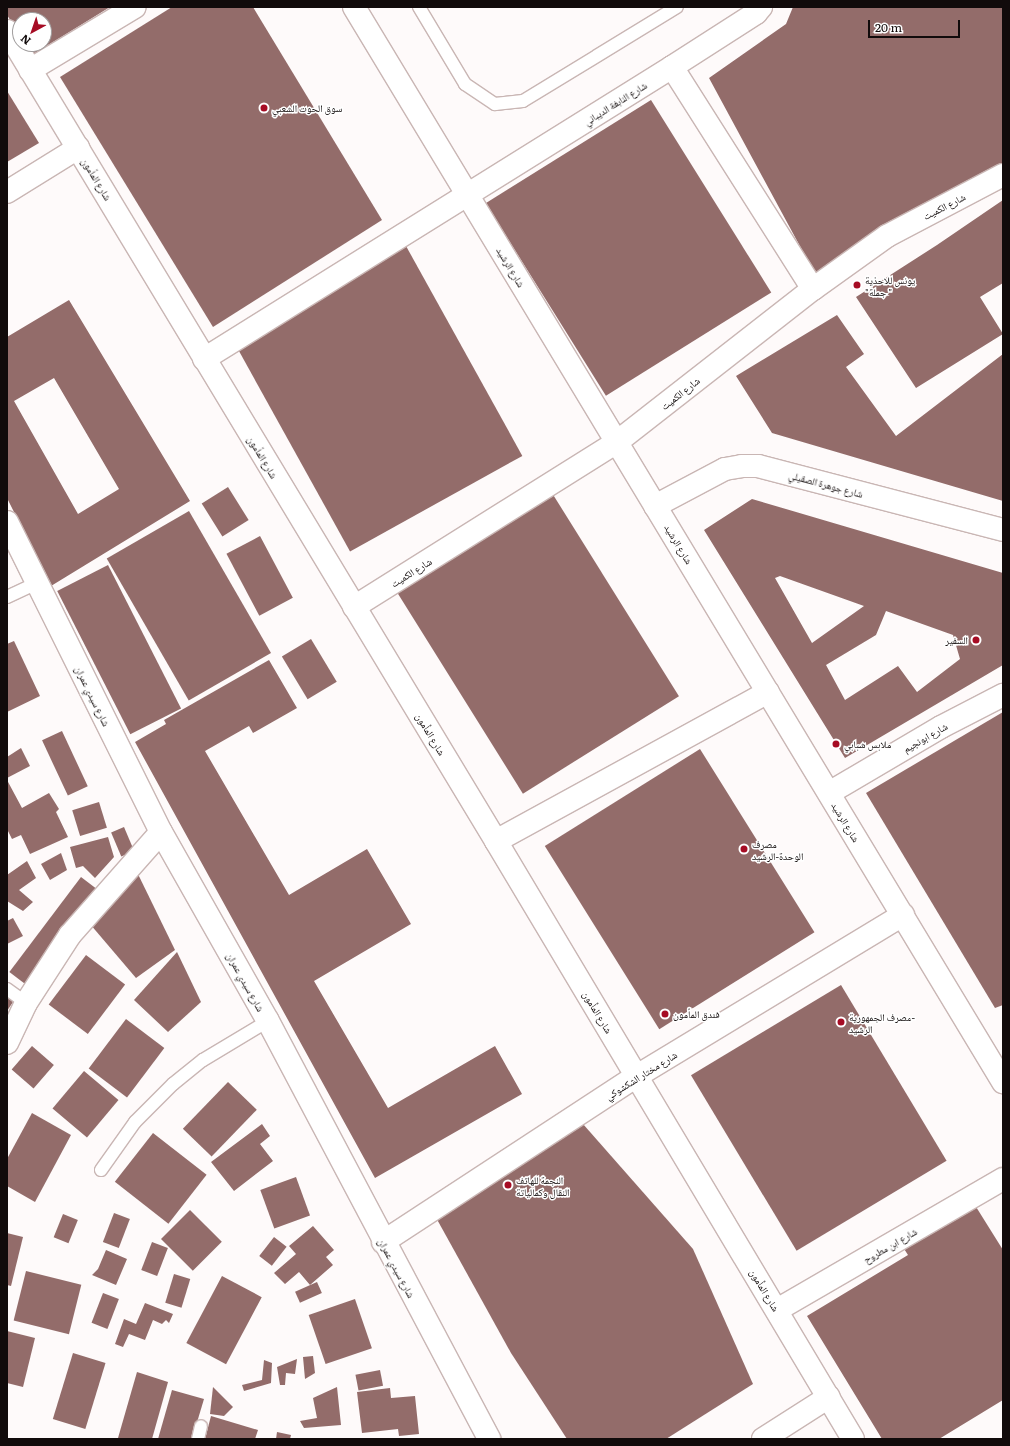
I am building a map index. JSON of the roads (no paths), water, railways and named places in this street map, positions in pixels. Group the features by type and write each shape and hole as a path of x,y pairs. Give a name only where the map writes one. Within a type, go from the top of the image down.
{"street":[{"path":"30,70 135,7"},
{"name":"شارع الرشيد","path":"354,7 1003,1082"},
{"name":"شارع النابغة الديباني","path":"204,359 468,196 672,67 756,13 760,7"},
{"name":"شارع المأمون","path":"7,31 778,1310 853,1439"},
{"path":"672,67 814,289"},
{"path":"7,192 78,148"},
{"name":"شارع الكميت","path":"354,607 617,442 814,289 887,236 1003,175"},
{"name":"شارع جوهرة الصقيلي","path":"655,506 725,469 742,466 758,466 1003,530"},
{"name":"شارع سيدي عمران","path":"7,522 161,832 268,1021 383,1242 489,1439"},
{"path":"496,841 768,692"},
{"name":"شارع ابونجيم","path":"829,793 941,727 1003,695"},
{"path":"7,1043 26,1003 70,935 161,832"},
{"name":"شارع مختار الشكشوكي","path":"383,1242 637,1076 903,915"},
{"name":"شارع ابن مطروح","path":"778,1310 1003,1179"},
{"path":"762,1439 829,1397"}],"lane":[{"path":"424,9 465,84 495,104 523,101 676,7"},
{"path":"7,597 37,582"},
{"path":"7,989 26,1003"},
{"path":"101,1170 135,1122 172,1084 203,1060 268,1021"},
{"path":"198,1439 201,1426"}],"place":[{"name":"سوق الحوت الشعبي","path":"264,108"},
{"name":"يونس للاحذية \"جملة \"","path":"857,285"},
{"name":"السفير","path":"976,640"},
{"name":"ملابس شبابي","path":"836,744"},
{"name":"مصرف الوحدة-الرشيد","path":"744,849"},
{"name":"فندق المأمون","path":"665,1014"},
{"name":"مصرف الجمهورية- الرشيد","path":"841,1022"},
{"name":"النجمة للهاتف النقال وكمالياتة","path":"508,1185"}]}
